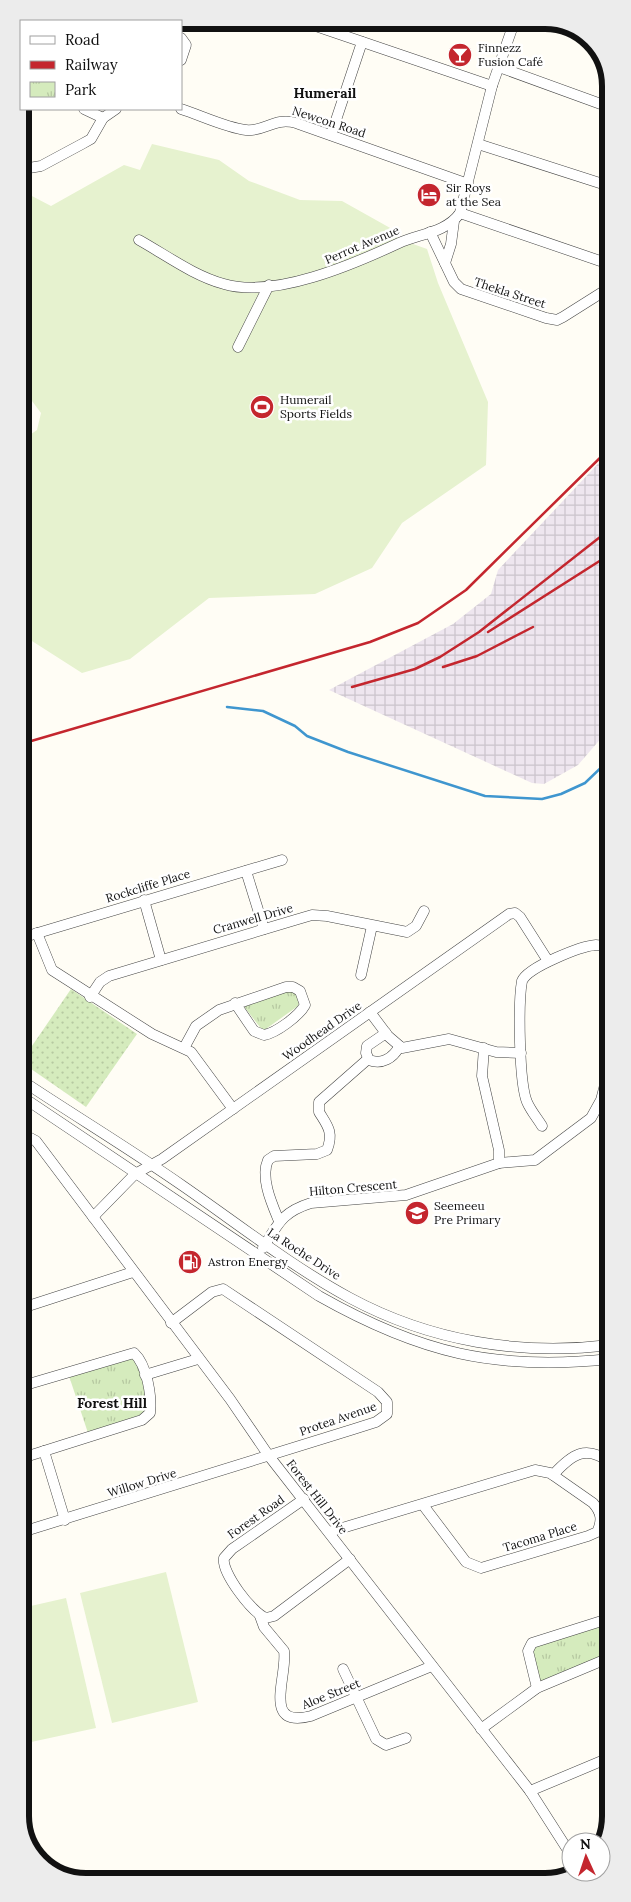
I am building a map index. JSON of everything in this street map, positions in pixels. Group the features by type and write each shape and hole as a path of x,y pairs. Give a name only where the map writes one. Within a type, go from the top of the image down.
{"street":[{"path":"324,29 492,86"},
{"path":"445,263 468,184 492,86 512,29"},
{"path":"182,38 186,45 182,57"},
{"path":"330,135 362,42"},
{"path":"499,67 602,104"},
{"name":"Newcon Road","path":"182,109 244,130 259,129 286,120 468,184"},
{"path":"86,110 103,118"},
{"path":"29,167 34,168 55,159 91,139 103,118 115,110"},
{"path":"478,144 602,184"},
{"path":"457,217 602,262"},
{"name":"Perrot Avenue","path":"139,240 224,285 239,287 269,285 317,276 352,265 400,242 430,232 457,217"},
{"name":"Thekla Street","path":"430,232 454,282 461,289 552,320 562,318 602,292"},
{"path":"238,347 269,285"},
{"name":"Rockcliffe Place","path":"29,936 282,860"},
{"path":"246,871 264,929"},
{"path":"144,900 161,960"},
{"name":"Cranwell Drive","path":"90,997 104,978 264,929 320,915 407,932 416,926 424,911"},
{"name":"Woodhead Drive","path":"152,1164 233,1109 505,915 512,912 518,915 548,961"},
{"path":"361,975 372,926"},
{"path":"37,933 52,970 90,997 152,1034 184,1048 197,1058 233,1109"},
{"path":"542,1126 527,1102 521,1053 522,981 528,972 548,961 593,945 602,946"},
{"path":"184,1048 196,1026 219,1010 235,1003 290,986 300,991 304,1005 301,1011 272,1032 264,1035 254,1031 235,1003"},
{"path":"370,1012 386,1034 399,1047 408,1048 449,1039 496,1052 521,1053"},
{"path":"368,1059 366,1046 386,1034"},
{"path":"368,1059 373,1061 386,1060 392,1057 399,1047"},
{"path":"484,1048 482,1076 499,1150 499,1163"},
{"path":"280,1221 267,1183 266,1168 268,1160 274,1156 317,1154 327,1150 329,1127 319,1112 319,1102 368,1059"},
{"name":"La Roche Drive","path":"29,1085 152,1164 266,1244 350,1298 389,1316 445,1336 484,1344 554,1350 602,1346"},
{"name":"Hilton Crescent","path":"258,1255 280,1221 291,1210 311,1203 406,1195 499,1163 521,1163 535,1160 583,1126 597,1109 602,1092"},
{"name":"La Roche Drive","path":"29,1101 319,1296 360,1319 446,1352 478,1358 534,1363 602,1360"},
{"name":"Forest Hill Drive","path":"29,1137 36,1141 198,1359 230,1399 270,1456 530,1791 561,1839"},
{"path":"93,1217 135,1174 152,1164"},
{"path":"29,1306 133,1272"},
{"name":"Protea Avenue","path":"172,1323 212,1292 221,1289 378,1392 387,1402 389,1410 384,1418 376,1422 270,1456"},
{"path":"29,1384 131,1352 137,1354 145,1375 151,1407 146,1418 29,1456"},
{"path":"145,1375 198,1359"},
{"path":"44,1451 65,1520"},
{"path":"553,1475 571,1457 586,1452 600,1454"},
{"name":"Willow Drive","path":"29,1530 270,1456"},
{"name":"Tacoma Place","path":"329,1532 527,1472 540,1470 553,1475 598,1509 601,1521 597,1532 481,1568 466,1562 423,1505"},
{"name":"Forest Road","path":"260,1616 225,1569 224,1558 232,1549 304,1499"},
{"path":"260,1616 266,1618 274,1616 350,1559"},
{"name":"Aloe Street","path":"260,1616 264,1627 284,1651 279,1698 282,1710 290,1718 299,1720 311,1716 432,1666"},
{"path":"537,1688 528,1652 532,1643 602,1621"},
{"path":"481,1729 537,1688 602,1661"},
{"path":"343,1670 380,1743 391,1744 406,1738"},
{"path":"530,1791 602,1761"}],"shaded area":[{"path":"602,459 602,737 578,765 544,784 532,783 329,690 453,624 491,594 498,570"}],"green space":[{"name":"Humerail Sports Fields","path":"152,144 219,160 249,181 300,200 342,201 392,229 399,239 427,249 438,283 488,402 486,465 402,523 372,568 315,594 209,598 130,659 82,673 29,639 29,436 37,430 41,413 29,397 29,197 30,195 51,206 124,165 140,170"},
{"path":"292,988 300,1000 298,1006 263,1031 242,1004"},
{"path":"71,989 137,1034 86,1107 29,1068 29,1050"},
{"path":"131,1354 143,1375 149,1412 88,1433 68,1373"},
{"path":"166,1572 198,1702 112,1723 80,1593"},
{"path":"66,1598 96,1728 29,1742 29,1606"},
{"path":"602,1623 602,1658 540,1683 530,1652 534,1645"}],"waterway":[{"path":"227,707 263,711 295,726 307,736 348,752 485,796 542,799 561,794 585,783 602,767"}],"railway":[{"path":"29,742 370,642 418,623 466,590 602,456"},
{"path":"352,687 415,669 440,657 479,632 602,535"},
{"path":"488,632 602,559"},
{"path":"443,667 477,656 533,627"}],"place":[{"name":"Finnezz Fusion Café","path":"460,55"},
{"name":"Sir Roys at the Sea","path":"429,195"},
{"name":"Humerail Sports Fields","path":"262,407"},
{"name":"Seemeeu Pre Primary","path":"417,1213"},
{"name":"Astron Energy","path":"190,1262"}],"district":[{"name":"Humerail","path":"325,93"},
{"name":"Forest Hill","path":"112,1403"}]}
